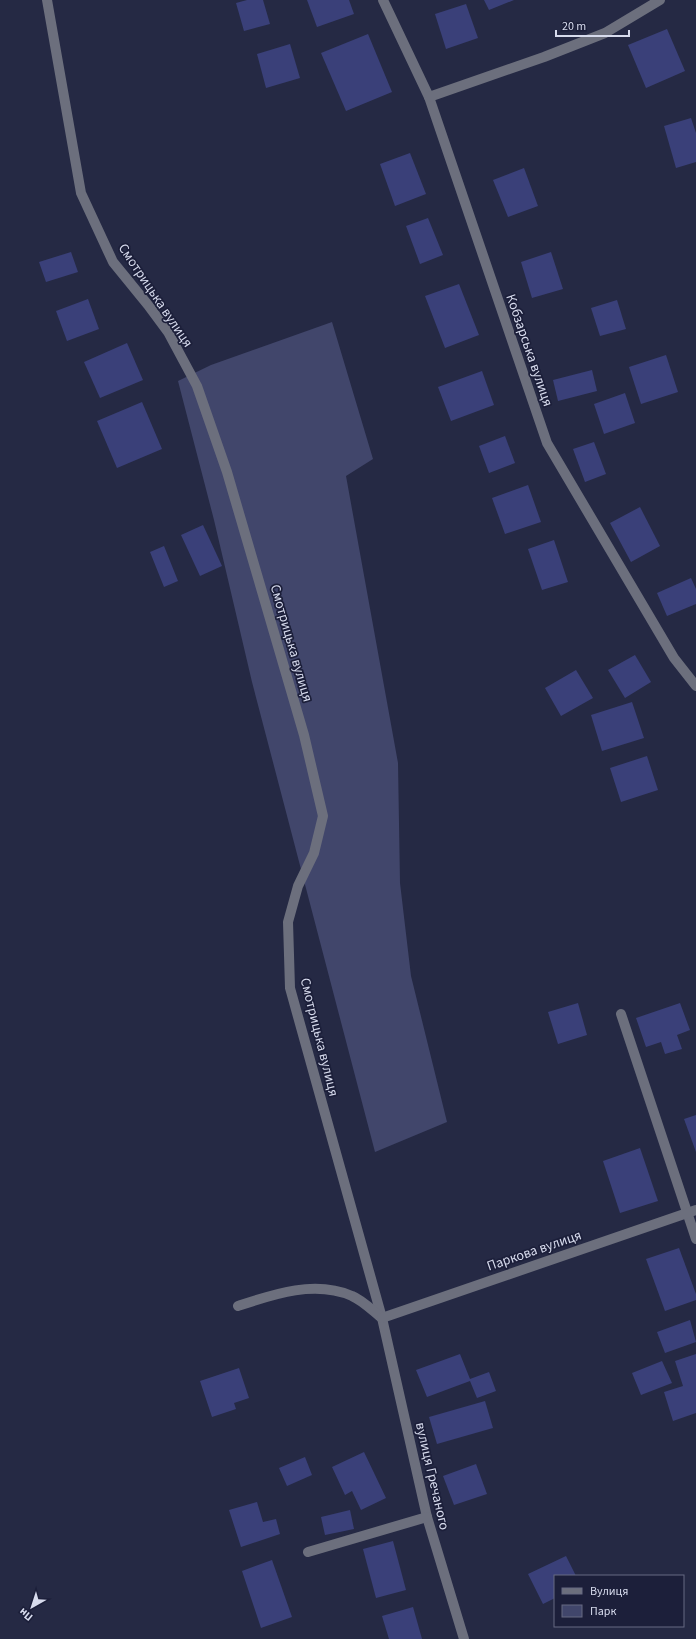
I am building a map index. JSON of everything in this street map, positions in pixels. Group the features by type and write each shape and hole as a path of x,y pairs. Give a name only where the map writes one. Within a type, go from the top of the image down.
{"street":[{"name":"Смотрицька вулиця","path":"47,0 81,193 113,262 168,332 197,386 227,472 304,735 323,816 314,853 298,886 288,922 290,988 382,1318"},
{"name":"Кобзарська вулиця","path":"383,0 429,97 547,443 674,658 696,686"},
{"path":"429,97 544,57 605,33 660,0"},
{"path":"620,1014 692,1211 696,1239"},
{"name":"Паркова вулиця","path":"382,1318 692,1211"},
{"path":"238,1306 271,1295 307,1288 328,1290 353,1296 382,1318"},
{"name":"вулиця Гречаного","path":"382,1318 427,1517 464,1639"},
{"path":"308,1552 427,1517"}],"green space":[{"path":"332,322 373,459 346,476 398,763 400,883 411,976 447,1122 375,1152 252,682 214,520 178,381 211,365"}],"building":[{"path":"247,0 263,0 270,24 244,31 236,3"},
{"path":"307,0 349,0 354,14 317,27"},
{"path":"484,0 514,0 489,10"},
{"path":"466,4 478,38 446,49 435,14"},
{"path":"667,29 685,71 646,88 628,45"},
{"path":"368,34 392,92 346,111 321,53"},
{"path":"290,44 300,78 266,88 257,54"},
{"path":"691,118 696,133 696,162 676,168 664,126"},
{"path":"410,153 426,194 395,206 380,164"},
{"path":"524,168 538,206 508,217 493,180"},
{"path":"428,218 443,255 420,264 406,226"},
{"path":"71,252 78,272 46,282 39,262"},
{"path":"551,252 563,289 532,298 521,262"},
{"path":"459,284 479,335 445,348 425,296"},
{"path":"88,299 99,329 67,341 56,311"},
{"path":"617,300 626,329 600,336 591,308"},
{"path":"127,343 143,380 100,398 84,362"},
{"path":"666,355 678,392 641,404 629,367"},
{"path":"592,370 597,391 558,401 553,380"},
{"path":"482,371 494,405 451,421 438,387"},
{"path":"625,393 635,423 604,434 594,404"},
{"path":"142,402 162,449 117,468 97,421"},
{"path":"505,436 515,463 489,473 479,446"},
{"path":"594,442 606,474 585,482 573,449"},
{"path":"528,485 541,522 505,534 492,498"},
{"path":"640,507 660,546 631,562 610,523"},
{"path":"203,525 222,566 200,576 181,535"},
{"path":"554,540 568,582 542,590 528,549"},
{"path":"164,546 178,581 164,587 150,552"},
{"path":"691,578 696,589 696,604 667,616 657,593"},
{"path":"635,655 651,682 625,698 608,670"},
{"path":"576,670 593,698 561,716 545,688"},
{"path":"632,702 644,738 602,751 591,715"},
{"path":"647,756 658,790 621,802 610,768"},
{"path":"578,1003 587,1035 558,1044 548,1012"},
{"path":"680,1003 690,1030 677,1035 682,1049 665,1054 661,1042 646,1047 636,1018"},
{"path":"696,1115 696,1152 684,1119"},
{"path":"640,1148 658,1201 620,1213 603,1161"},
{"path":"679,1248 696,1294 696,1300 665,1311 646,1259"},
{"path":"690,1320 696,1342 665,1353 657,1332"},
{"path":"460,1354 470,1379 489,1372 496,1391 477,1398 470,1381 427,1397 416,1370"},
{"path":"696,1354 696,1413 673,1421 664,1392 683,1386 675,1361"},
{"path":"662,1361 672,1383 641,1395 632,1373"},
{"path":"239,1368 249,1398 234,1403 236,1409 212,1417 200,1381"},
{"path":"485,1401 493,1428 437,1444 429,1417"},
{"path":"364,1452 386,1498 361,1510 352,1491 345,1495 332,1467"},
{"path":"305,1457 312,1475 287,1486 279,1468"},
{"path":"476,1464 487,1494 454,1505 443,1476"},
{"path":"257,1502 263,1522 276,1519 280,1534 241,1547 229,1510"},
{"path":"350,1510 354,1529 325,1535 321,1517"},
{"path":"393,1541 406,1590 376,1598 363,1549"},
{"path":"566,1556 576,1575 554,1575 554,1598 543,1604 528,1574"},
{"path":"272,1560 292,1617 261,1628 242,1571"},
{"path":"413,1607 422,1639 389,1639 382,1616"}]}
